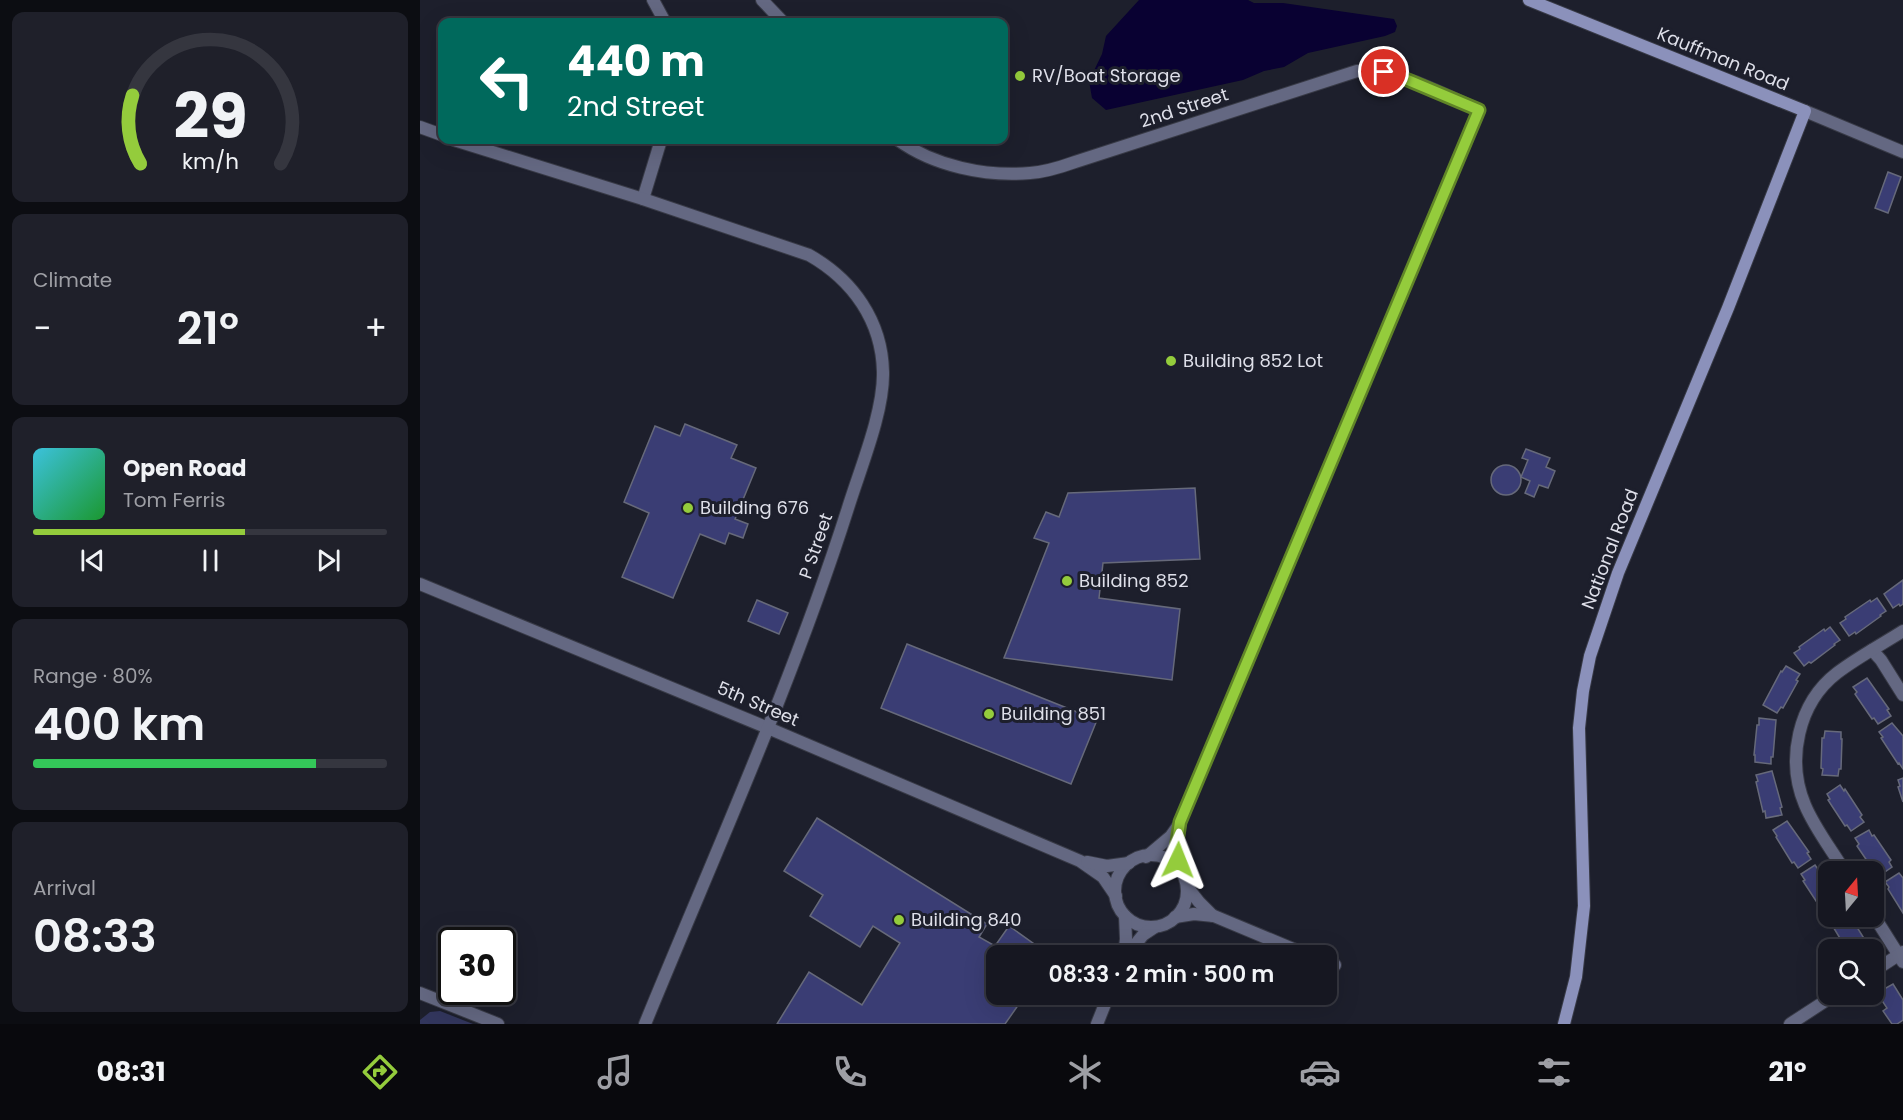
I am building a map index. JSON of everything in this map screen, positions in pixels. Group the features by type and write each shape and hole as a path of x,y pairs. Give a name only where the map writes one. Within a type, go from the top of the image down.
{"main road":[{"name":"Kauffman Road","path":"1529,0 1805,111"},
{"name":"National Road","path":"1564,1024 1576,977 1584,906 1579,728 1590,656 1618,573 1728,308 1805,111"}],"street":[{"path":"652,0 663,18"},
{"path":"762,0 779,18"},
{"name":"2nd Street","path":"905,144 940,161 967,168 1030,173 1050,170 1357,71 1369,70 1403,78 1479,110 1180,822"},
{"name":"Kauffman Road","path":"1805,111 1903,152"},
{"path":"420,127 438,134"},
{"name":"P Street","path":"467,144 797,249 821,261 856,295 870,317 880,344 883,386 877,417 838,540 768,728 645,1024"},
{"path":"643,199 660,144"},
{"name":"5th Street","path":"420,584 768,728 1080,861 1103,877 1116,897"},
{"path":"1838,861 1804,803 1798,781 1796,750 1799,732 1805,715 1824,686 1837,673 1903,631"},
{"path":"1872,650 1903,695"},
{"path":"1126,945 1125,916 1116,897 1114,888 1116,880 1130,863 1146,857 1171,836 1180,822"},
{"path":"1180,822 1176,849 1181,871 1198,903 1214,916 1284,945"},
{"path":"1146,857 1161,857 1175,864 1181,871"},
{"name":"5th Street","path":"1080,861 1107,866 1130,863"},
{"path":"1175,917 1185,905 1188,888"},
{"path":"1134,945 1143,935 1175,917 1194,914 1214,916"},
{"path":"1125,916 1139,925 1155,927"},
{"path":"1882,927 1902,956 1884,966"},
{"path":"421,997 498,1024"},
{"path":"1097,1024 1105,1005"},
{"path":"1790,1024 1819,1005"}],"shaded area":[{"path":"1139,0 1248,0 1254,3 1283,3 1394,19 1397,26 1395,32 1385,36 1308,53 1284,67 1264,71 1243,80 1106,110 1092,98 1089,81 1102,54 1106,36"},
{"path":"440,1011 473,1024 420,1024 420,1020 430,1012"}],"building":[{"path":"1888,172 1901,177 1888,213 1875,208"},
{"name":"Building 676","path":"685,424 737,445 731,458 756,468 735,519 748,524 743,538 729,533 725,544 700,534 673,598 622,577 649,513 624,502 655,426 680,436"},
{"path":"1526,449 1550,458 1546,467 1555,471 1548,488 1539,485 1534,497 1525,493 1530,481 1521,477 1528,460 1522,458"},
{"path":"1506,465 1512,466 1520,474 1520,486 1512,494 1506,495 1500,494 1492,486 1491,480 1492,474 1500,466"},
{"name":"Building 852","path":"1195,488 1200,559 1103,563 1099,598 1180,609 1172,680 1004,658 1049,543 1034,538 1046,512 1059,517 1068,493"},
{"path":"1903,580 1903,604 1893,608 1884,594"},
{"path":"1877,598 1886,611 1856,634 1855,632 1849,636 1840,623 1870,600 1871,602"},
{"path":"757,600 788,613 779,634 748,621"},
{"path":"1830,627 1840,640 1804,666 1794,653 1800,649 1799,647"},
{"name":"Building 851","path":"907,644 1097,720 1071,784 881,708"},
{"path":"1786,666 1800,674 1783,708 1781,707 1777,713 1763,705"},
{"path":"1867,678 1889,709 1887,710 1891,716 1878,724 1855,694 1857,692 1853,687"},
{"path":"1759,718 1776,720 1771,764 1755,762"},
{"path":"1892,723 1903,736 1903,769 1879,732"},
{"path":"1825,731 1841,732 1841,769 1839,769 1838,776 1822,775 1822,738 1824,738"},
{"path":"1772,771 1782,815 1766,818 1756,775"},
{"path":"1903,778 1903,802 1898,780"},
{"path":"1840,785 1862,815 1860,817 1864,822 1851,831 1847,825 1845,826 1828,800 1830,799 1827,794"},
{"name":"Building 840","path":"817,818 987,924 979,937 993,945 986,945 986,1005 1018,1005 1005,1024 777,1024 809,972 862,1005 900,943 873,926 860,947 810,916 823,895 784,871"},
{"path":"1787,821 1809,852 1807,853 1811,859 1798,868 1794,862 1792,863 1773,830"},
{"path":"1869,830 1891,860 1889,862 1892,867 1884,873 1884,861 1867,861 1857,846 1859,844 1855,838"},
{"path":"1815,865 1818,869 1818,904 1803,881 1805,880 1801,874"},
{"path":"1899,873 1903,878 1903,913 1885,882"},
{"name":"Building 840","path":"1009,926 1036,945 996,945"},
{"path":"1833,927 1857,927 1864,939 1840,939"},
{"path":"1893,984 1903,1000 1903,1020 1897,1024 1892,1024 1883,1011 1887,1008 1884,1004 1884,989"}],"place":[{"name":"RV/Boat Storage","path":"1020,76"},
{"name":"Building 852 Lot","path":"1171,361"},
{"name":"Building 676","path":"688,508"},
{"name":"Building 852","path":"1067,581"},
{"name":"Building 851","path":"989,714"},
{"name":"Building 840","path":"899,920"}],"route":[{"path":"1178,860 1176,849 1180,822 1479,110 1384,72"}]}
